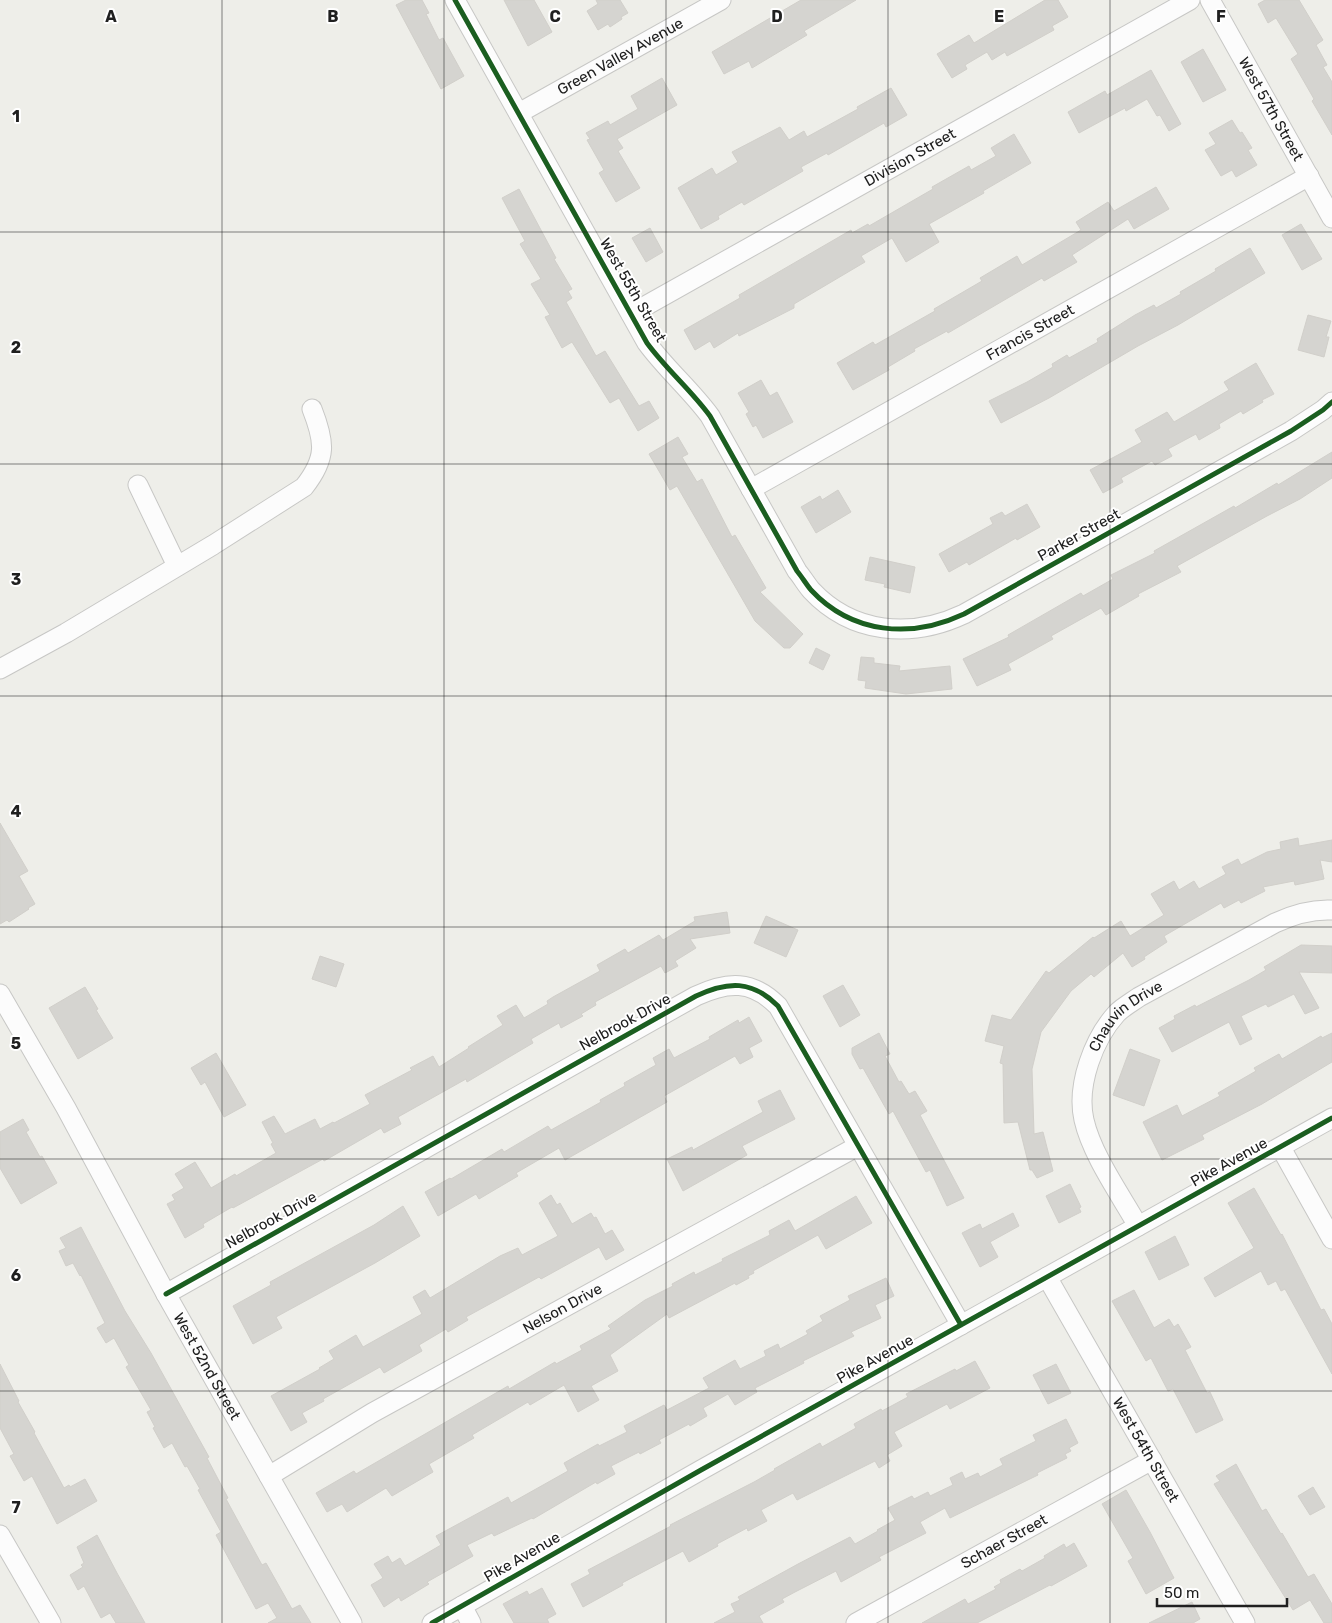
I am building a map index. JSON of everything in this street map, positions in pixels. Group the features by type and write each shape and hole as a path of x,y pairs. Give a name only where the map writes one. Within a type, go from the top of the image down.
{"street":[{"name":"West 55th Street","path":"455,0 520,113 647,343 658,358 702,405 797,571 811,590 826,603"},
{"name":"Green Valley Avenue","path":"520,113 721,0"},
{"name":"Division Street","path":"631,314 1190,0"},
{"name":"West 57th Street","path":"1210,0 1332,218"},
{"name":"Francis Street","path":"751,489 1308,176"},
{"name":"Parker Street","path":"826,603 851,618 888,629 924,629 947,622 1291,431 1332,402"},
{"path":"0,669 87,620 281,503 304,487 312,477 320,458 322,445 320,431 312,409"},
{"path":"138,485 177,566"},
{"name":"Chauvin Drive","path":"1138,1226 1095,1150 1083,1118 1083,1101 1088,1065 1095,1046 1104,1031 1119,1012 1139,997 1274,923 1294,914 1318,909 1332,910"},
{"name":"Nelbrook Drive","path":"166,1294 696,996 725,985 740,985 750,987 767,995 778,1006 961,1325"},
{"name":"West 52nd Street","path":"0,994 66,1108 166,1294 352,1623"},
{"name":"Pike Avenue","path":"432,1623 710,1465 1332,1118"},
{"name":"Nelson Drive","path":"269,1476 372,1413 858,1146"},
{"path":"1281,1148 1332,1239"},
{"name":"West 54th Street","path":"1047,1277 1245,1623"},
{"name":"Schaer Street","path":"856,1623 1152,1460"},
{"path":"3,1546 51,1623"},
{"path":"462,1606 471,1623"}],"building":[{"path":"406,0 422,0 429,13 426,14 439,40 443,38 464,76 441,89 396,5"},
{"path":"504,0 534,0 552,32 528,46"},
{"path":"596,0 620,0 628,13 610,27 608,24 598,30 587,11 598,4"},
{"path":"801,0 856,0 804,31 807,35 752,68 749,61 724,74 712,52"},
{"path":"1045,0 1058,0 1068,17 1052,26 1054,30 1007,56 1005,52 992,60 987,52 965,65 967,69 952,78 937,54 969,35 974,43"},
{"path":"1265,0 1299,0 1323,40 1316,45 1327,65 1323,67 1332,82 1332,135 1291,59 1298,54 1276,18 1268,23 1258,4"},
{"path":"1203,49 1226,90 1203,102 1181,62"},
{"path":"1151,70 1181,124 1169,131 1160,115 1157,116 1147,99 1126,111 1125,108 1079,133 1068,112 1105,91 1107,95"},
{"path":"662,78 677,105 617,139 623,148 618,151 640,188 616,202 599,173 604,170 587,140 590,139 586,133 608,121 610,125 638,109 631,96"},
{"path":"891,88 907,115 886,127 884,123 828,155 827,153 801,167 803,171 744,205 742,202 718,216 719,219 701,229 678,188 712,168 716,175 738,162 732,152 780,127 789,140 804,131 807,137 858,109 857,107"},
{"path":"1232,120 1252,148 1248,150 1257,165 1236,177 1232,170 1221,176 1205,150 1216,144 1209,133"},
{"path":"1014,134 1031,163 983,191 984,193 929,224 939,242 906,262 892,238 861,256 865,262 794,304 794,308 739,336 738,333 714,348 710,341 695,350 684,330 740,298 739,295 851,230 852,233 868,224 869,226 969,166 971,170 996,156 991,148"},
{"path":"1156,187 1169,209 1134,229 1128,219 1072,255 1077,262 1044,281 1042,278 948,333 947,331 914,349 915,351 888,367 889,370 853,390 837,363 873,342 875,345 935,311 934,309 982,281 980,278 1017,256 1022,265 1081,230 1076,222 1108,202 1114,211"},
{"path":"519,189 556,258 554,259 572,289 568,291 572,298 566,302 596,356 605,351 639,406 649,401 659,418 638,431 619,398 610,403 572,342 562,348 545,317 550,315 531,284 541,279 520,244 525,241 502,198"},
{"path":"1301,224 1322,259 1302,270 1282,235"},
{"path":"650,228 663,252 646,262 632,238"},
{"path":"1250,248 1265,273 1178,325 1001,423 989,401 1053,367 1052,364 1067,355 1069,358 1098,342 1097,339 1135,315 1154,305 1156,308 1181,294 1180,292"},
{"path":"1308,315 1331,321 1326,337 1329,337 1324,357 1298,350"},
{"path":"1256,363 1274,394 1243,414 1241,411 1219,424 1220,428 1199,440 1196,434 1168,449 1172,456 1155,465 1152,461 1121,478 1123,482 1103,493 1090,470 1142,442 1135,430 1167,412 1174,422 1229,390 1224,382"},
{"path":"761,380 770,396 777,392 793,422 763,438 756,425 753,427 746,414 749,412 738,393"},
{"path":"678,437 688,454 682,457 697,482 702,479 732,537 735,535 766,588 760,592 803,634 790,648 784,648 755,621 677,486 670,490 649,454"},
{"path":"1332,452 1332,478 1300,499 1177,566 1181,572 1138,594 1139,596 1106,615 1101,608 1051,636 1053,639 1008,664 1011,670 977,686 963,659 1009,637 1008,635 1081,593 1083,596 1113,579 1111,575 1155,553 1154,551 1234,506 1235,508 1277,483 1278,485"},
{"path":"838,490 851,512 816,533 801,507 820,496 822,500"},
{"path":"1027,504 1040,527 1017,540 1016,538 969,565 967,562 949,572 939,554 993,524 990,518 1002,512 1005,516"},
{"path":"870,557 915,567 910,593 884,587 885,584 865,580"},
{"path":"816,648 830,655 823,670 809,663"},
{"path":"861,657 874,658 874,663 900,666 899,671 950,666 952,689 906,694 865,688 866,681 858,680"},
{"path":"0,823 28,871 19,876 35,904 9,922 7,920 0,924"},
{"path":"1298,838 1299,846 1332,840 1332,862 1320,860 1324,879 1295,885 1294,881 1263,887 1265,891 1241,903 1239,900 1224,908 1221,903 1164,936 1167,942 1132,967 1123,953 1094,977 1091,974 1071,991 1041,1032 1032,1069 1034,1134 1043,1132 1053,1171 1037,1178 1032,1170 1030,1170 1018,1122 1004,1123 1003,1064 1000,1063 1004,1046 985,1041 992,1015 1011,1020 1046,971 1049,973 1093,937 1121,921 1130,936 1164,915 1151,894 1174,881 1179,890 1194,881 1199,889 1226,874 1222,867 1238,859 1241,865 1267,852 1281,849 1280,842"},
{"path":"727,912 730,933 690,939 696,948 675,961 678,966 665,973 661,966 595,1002 596,1005 581,1014 583,1016 561,1028 559,1023 531,1039 533,1043 467,1082 466,1079 398,1117 401,1124 384,1133 381,1128 324,1161 323,1159 232,1207 203,1224 204,1227 185,1238 167,1204 175,1200 172,1195 184,1188 175,1174 195,1162 211,1188 276,1153 262,1122 274,1116 285,1134 315,1119 320,1129 334,1123 370,1104 365,1095 412,1070 410,1068 433,1056 439,1067 469,1048 503,1025 497,1016 516,1005 524,1018 548,1004 547,1001 553,997 600,971 597,965 625,949 628,953 659,935 663,940 695,921 694,917"},
{"path":"766,916 798,930 786,957 754,943"},
{"path":"1301,945 1332,946 1332,973 1299,972 1319,1008 1305,1014 1294,994 1268,1007 1266,1004 1241,1016 1252,1039 1240,1045 1229,1022 1172,1052 1159,1028 1175,1019 1174,1016 1249,980 1266,970 1264,967"},
{"path":"320,956 344,964 336,987 312,979"},
{"path":"843,985 860,1015 840,1027 823,996"},
{"path":"85,987 113,1038 78,1059 49,1008"},
{"path":"749,1017 762,1041 749,1048 753,1057 740,1064 735,1056 664,1096 667,1102 565,1160 559,1148 516,1173 518,1176 479,1199 476,1194 438,1216 425,1192 502,1149 504,1152 548,1126 551,1130 601,1102 600,1100 625,1086 624,1083 656,1065 653,1058 669,1049 674,1058 710,1039 709,1037 738,1020 739,1023"},
{"path":"879,1033 890,1054 885,1056 899,1082 901,1081 909,1094 915,1091 927,1111 920,1115 964,1198 947,1206 930,1170 926,1172 893,1111 889,1114 863,1068 860,1069 852,1054 852,1048"},
{"path":"1332,1033 1332,1062 1262,1104 1202,1135 1204,1139 1162,1160 1143,1122 1177,1105 1182,1116 1220,1096 1218,1093 1256,1071 1254,1068 1279,1054 1282,1059 1321,1036 1322,1038"},
{"path":"1130,1049 1160,1060 1144,1106 1113,1095"},
{"path":"216,1053 246,1105 224,1117 205,1082 201,1085 191,1068"},
{"path":"780,1090 795,1119 742,1146 747,1155 683,1191 667,1159 692,1147 693,1150 763,1112 758,1101"},
{"path":"23,1119 29,1130 26,1132 57,1183 21,1204 0,1168 0,1132"},
{"path":"1070,1184 1081,1207 1079,1208 1081,1212 1059,1223 1046,1196"},
{"path":"1254,1188 1282,1234 1321,1310 1324,1309 1332,1324 1332,1374 1285,1289 1281,1291 1276,1281 1268,1285 1261,1271 1215,1297 1204,1278 1254,1248 1228,1203"},
{"path":"551,1195 557,1205 560,1203 572,1224 591,1213 594,1218 596,1217 605,1234 612,1230 624,1250 606,1260 599,1247 541,1279 539,1277 466,1317 468,1320 448,1332 446,1329 419,1345 422,1351 384,1373 380,1367 323,1399 324,1401 302,1413 307,1422 291,1431 271,1396 320,1369 334,1359 329,1351 356,1335 363,1347 422,1314 413,1297 425,1290 430,1298 500,1256 518,1248 522,1255 558,1236 539,1203"},
{"path":"856,1196 872,1223 826,1249 818,1235 753,1271 754,1273 748,1276 749,1278 736,1285 735,1283 669,1318 667,1314 610,1355 618,1371 591,1386 599,1400 578,1412 564,1385 530,1405 528,1402 472,1435 474,1438 429,1464 433,1472 392,1496 386,1488 347,1512 342,1504 327,1512 316,1493 354,1471 356,1474 508,1386 509,1389 555,1362 556,1364 582,1350 580,1346 611,1329 608,1326 645,1300 673,1286 672,1284 694,1272 695,1275 723,1261 722,1259 770,1235 769,1231 789,1220 795,1231"},
{"path":"403,1206 420,1236 276,1317 282,1328 253,1344 233,1306 271,1285 270,1282 374,1225"},
{"path":"1013,1213 1019,1226 990,1242 998,1257 980,1267 962,1233 980,1224 982,1229"},
{"path":"81,1227 125,1311 151,1353 209,1457 207,1458 228,1498 226,1499 262,1565 266,1563 292,1609 300,1605 311,1623 268,1623 277,1618 268,1603 256,1609 216,1535 221,1532 198,1490 200,1489 172,1443 164,1448 147,1412 151,1410 126,1367 129,1365 114,1338 106,1343 97,1328 105,1323 81,1275 73,1263 66,1266 59,1251 66,1248 60,1238"},
{"path":"1175,1236 1189,1265 1159,1280 1145,1252"},
{"path":"886,1278 894,1296 875,1305 881,1318 851,1332 854,1336 803,1361 804,1363 755,1388 757,1392 735,1405 728,1394 703,1408 707,1416 659,1440 661,1443 640,1454 639,1452 611,1466 615,1474 597,1484 596,1482 533,1519 494,1536 492,1533 467,1545 473,1556 427,1582 429,1584 401,1601 399,1597 384,1607 371,1585 383,1578 374,1564 388,1556 392,1563 400,1558 405,1566 441,1545 436,1536 508,1497 511,1503 568,1471 564,1463 598,1444 599,1446 627,1432 624,1426 664,1405 667,1410 709,1388 703,1378 735,1360 740,1369 766,1356 764,1351 778,1344 780,1349 808,1334 806,1331 823,1321 820,1316 850,1300 848,1296"},
{"path":"1134,1290 1154,1328 1169,1319 1174,1327 1178,1324 1191,1347 1185,1350 1207,1393 1210,1392 1223,1420 1196,1433 1173,1389 1168,1391 1151,1358 1146,1361 1112,1301"},
{"path":"975,1361 990,1388 950,1409 947,1404 894,1432 902,1446 887,1455 890,1461 879,1468 875,1461 797,1500 793,1493 761,1510 767,1521 748,1531 747,1528 689,1562 683,1551 622,1583 623,1585 583,1607 571,1584 590,1574 588,1570 754,1482 820,1443 822,1447 856,1428 854,1424 908,1397 906,1394"},
{"path":"0,1364 64,1488 85,1479 97,1501 57,1524 32,1476 24,1481 10,1456 14,1454 0,1428"},
{"path":"1056,1364 1071,1393 1048,1404 1033,1375"},
{"path":"1066,1419 1078,1443 1069,1448 1071,1451 1065,1454 1067,1458 1037,1473 1038,1475 950,1518 945,1508 920,1522 926,1533 879,1557 881,1560 841,1582 836,1571 782,1599 784,1602 759,1616 763,1623 714,1623 735,1612 731,1604 740,1600 738,1597 850,1537 855,1544 895,1520 888,1508 912,1496 914,1499 928,1492 930,1496 953,1485 950,1478 962,1472 965,1479 978,1473 980,1477 1003,1465 1000,1459 1036,1441 1033,1435"},
{"path":"1236,1464 1262,1511 1266,1509 1308,1577 1314,1574 1332,1604 1332,1623 1324,1623 1310,1600 1293,1610 1214,1484 1220,1481 1216,1476"},
{"path":"1313,1487 1325,1507 1310,1515 1298,1496"},
{"path":"1126,1490 1174,1578 1146,1594 1128,1561 1133,1558 1102,1504"},
{"path":"97,1535 145,1623 116,1623 110,1613 101,1618 84,1586 78,1590 70,1575 83,1567 81,1565 84,1563 77,1547"},
{"path":"1074,1543 1087,1566 1051,1586 977,1623 922,1623 965,1599 968,1604 996,1589 994,1587 1001,1583 1000,1580 1020,1569 1022,1571 1045,1558 1044,1556 1064,1544 1066,1548"},
{"path":"542,1588 556,1614 547,1619 549,1623 514,1623 503,1604 527,1591 529,1595"},
{"path":"1192,1602 1200,1619 1193,1623 1149,1623"}],"cycle path":[{"path":"455,0 647,343 710,416 797,571 811,590 827,605 845,616 863,624 903,629 924,627 964,614 1291,431 1332,402"},
{"path":"166,1294 696,996 719,988 739,986 759,991 778,1006 961,1325"},
{"path":"432,1623 701,1470 1332,1118"}]}
